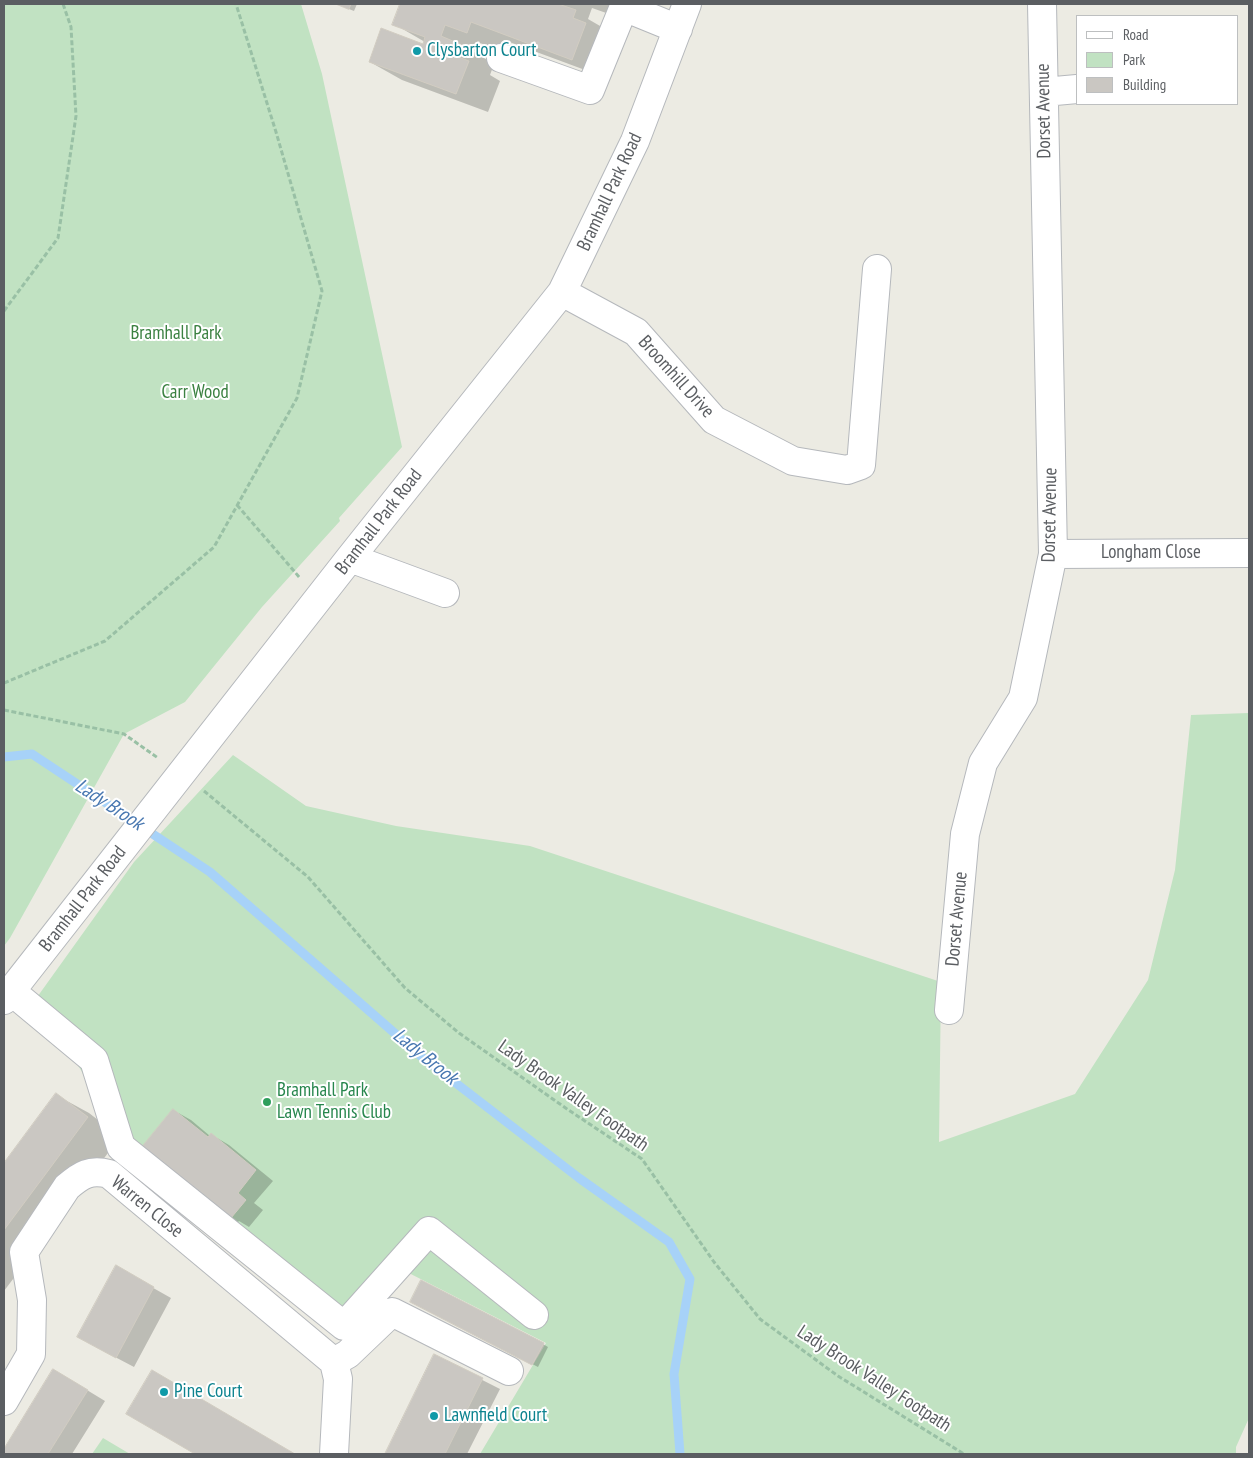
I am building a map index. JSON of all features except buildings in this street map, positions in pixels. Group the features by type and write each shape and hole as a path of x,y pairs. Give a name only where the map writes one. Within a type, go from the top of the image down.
{"street":[{"name":"Bramhall Park Road","path":"8,996 350,558 562,292 635,141 688,4"},
{"name":"Dorset Avenue","path":"949,1010 965,834 984,762 1023,698 1053,554 1042,4"},
{"path":"501,58 590,90 624,5 678,29"},
{"path":"1044,92 1076,89"},
{"name":"Broomhill Drive","path":"562,292 636,332 714,420 793,461 847,470 861,465 877,268"},
{"name":"Longham Close","path":"1053,554 1249,553"},
{"path":"350,558 445,593"},
{"path":"8,996 94,1060 121,1148 344,1326 429,1231 534,1315"},
{"name":"Warren Close","path":"4,1402 31,1354 32,1300 24,1252 67,1187 77,1178 97,1171 109,1174 334,1362"},
{"path":"334,1454 338,1379 334,1362 348,1354 392,1312 509,1371"}],"path":[{"path":"4,311 58,238 76,116 71,28 62,4"},
{"path":"4,683 105,641 214,547 298,398 322,291 276,132 236,4"},
{"path":"237,505 319,599"},
{"path":"4,710 124,734 182,774"},
{"name":"Lady Brook Valley Footpath","path":"209,795 308,877 405,988 467,1038 567,1109 642,1158 714,1262 760,1319 838,1376 964,1454"}],"green space":[{"name":"Carr Wood","path":"4,4 301,4 322,74 402,447 339,518 340,521 262,607 185,702 124,734 4,946"},
{"path":"1249,713 1249,1418 1236,1447 1236,1454 480,1454 546,1343 401,1269 347,1340 114,1147 82,1072 73,1057 25,1014 134,862 233,755 306,806 396,826 530,846 941,982 939,1142 1075,1094 1148,980 1175,870 1191,715"},
{"path":"103,1438 130,1454 92,1454"}],"waterway":[{"name":"Lady Brook","path":"4,757 32,754 210,872 422,1057 579,1178 669,1242 690,1279 674,1374 680,1454"}],"place":[{"name":"Clysbarton Court","path":"417,51"},
{"name":"Bramhall Park Lawn Tennis Club","path":"267,1102"},
{"name":"Pine Court","path":"164,1392"},
{"name":"Lawnfield Court","path":"434,1416"}],"park label":[{"name":"Bramhall Park","path":"176,334"}]}
